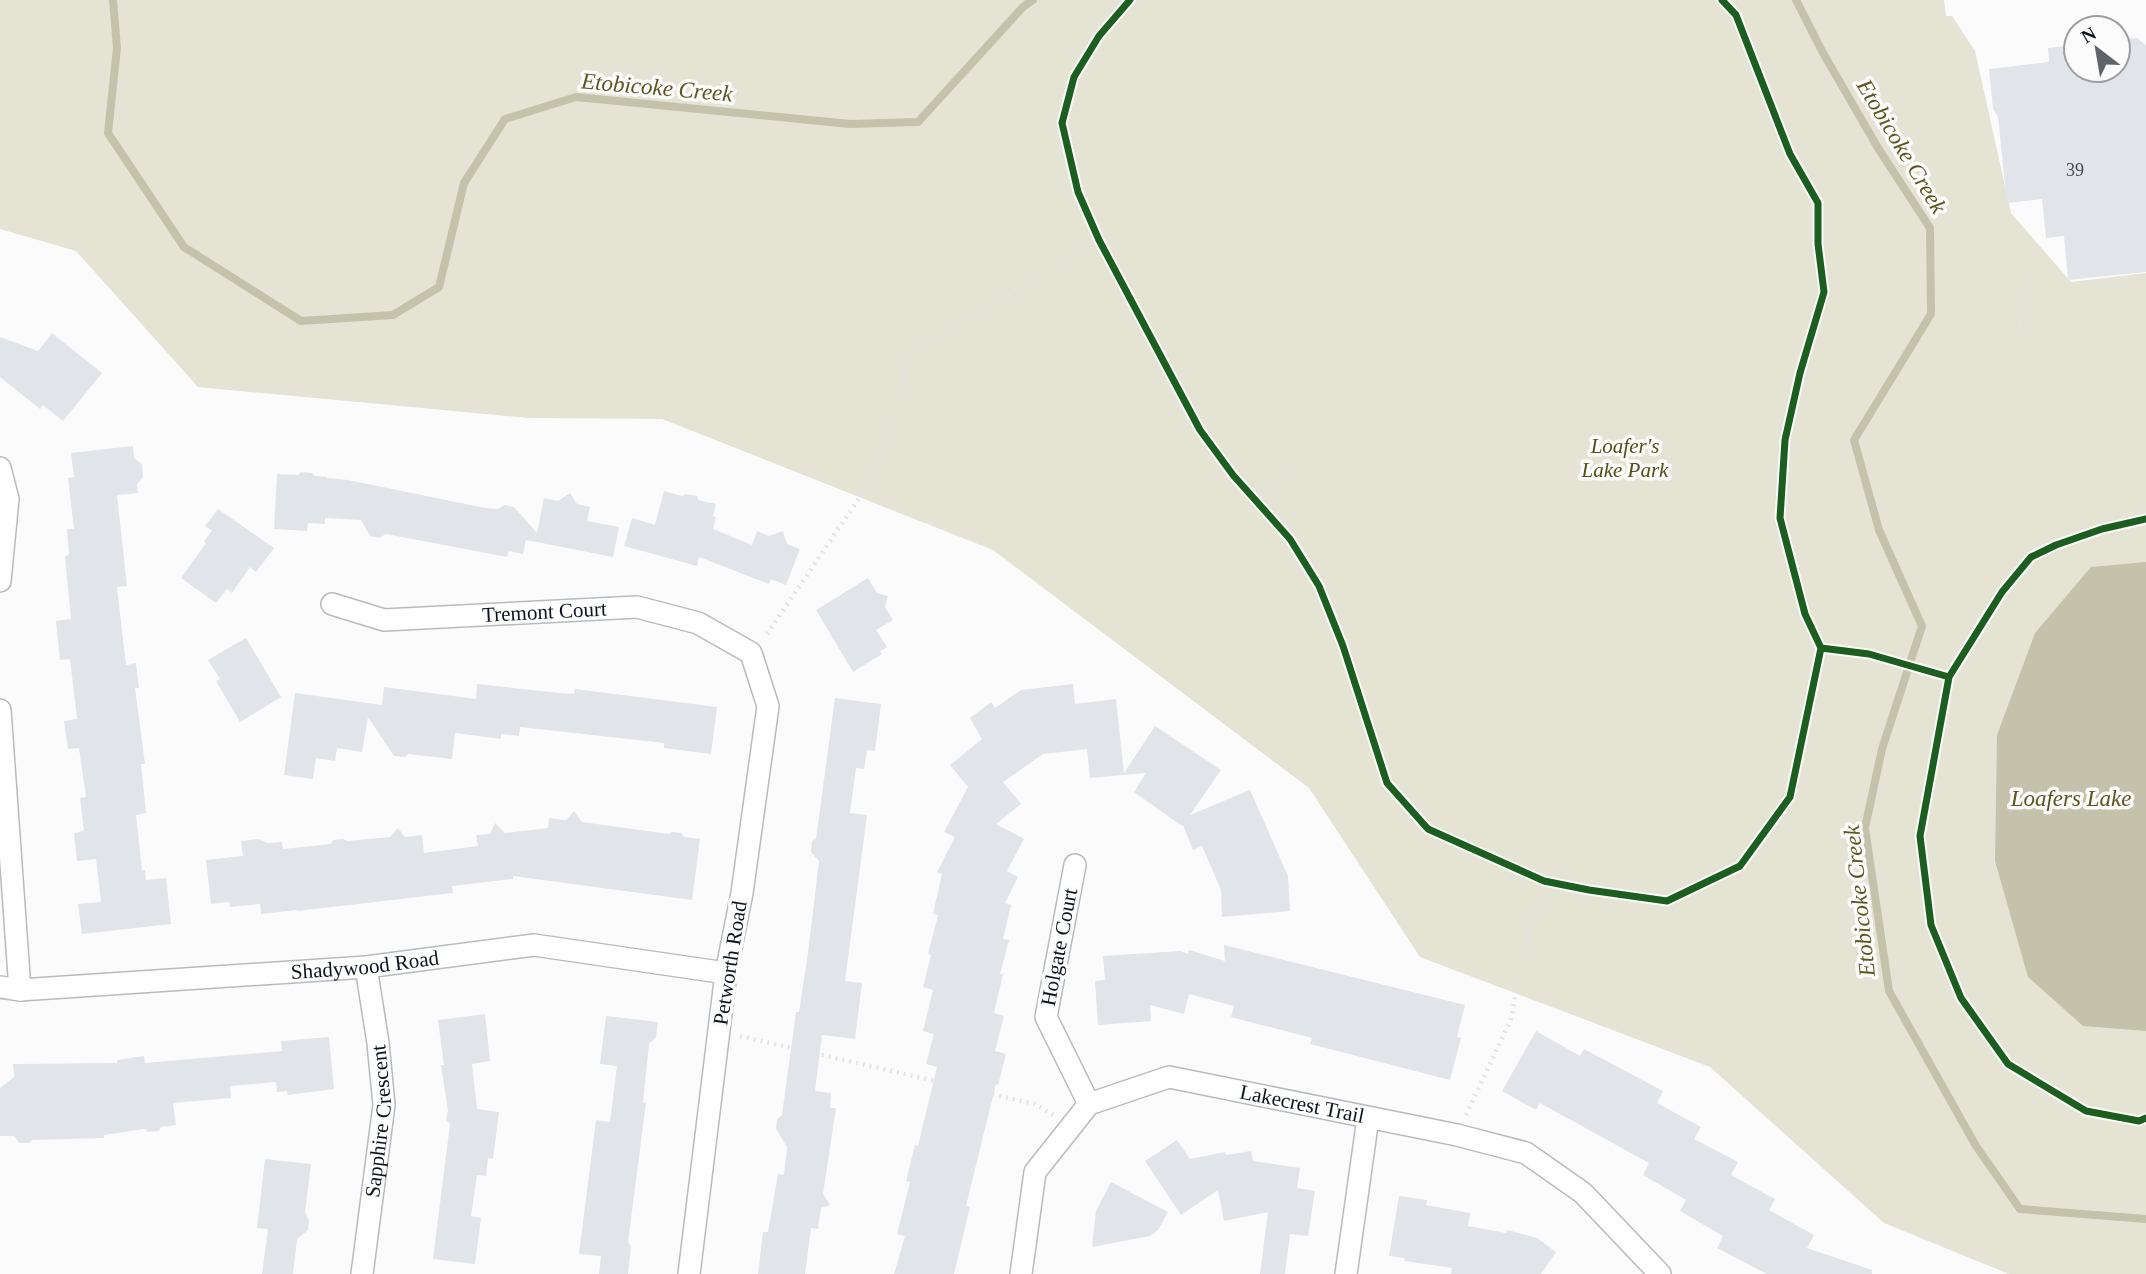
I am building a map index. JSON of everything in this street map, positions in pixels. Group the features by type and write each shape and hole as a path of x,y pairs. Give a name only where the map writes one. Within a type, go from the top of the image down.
{"street":[{"path":"0,468 8,499 0,581"},
{"name":"Tremont Court","path":"332,604 384,620 637,607 698,623 751,653"},
{"name":"Petworth Road","path":"689,1274 726,972 742,893 768,706 751,653"},
{"path":"0,710 10,988"},
{"name":"Holgate Court","path":"1074,865 1046,1017 1089,1104"},
{"name":"Shadywood Road","path":"10,988 366,967 534,945 726,972"},
{"name":"Sapphire Crescent","path":"362,1274 384,1105 366,967"},
{"name":"Lakecrest Trail","path":"1089,1104 1169,1077 1457,1135 1526,1153 1583,1193 1660,1274"},
{"path":"1021,1274 1035,1171 1089,1104"},
{"path":"1346,1274 1368,1118"}],"path":[{"path":"1094,228 1105,252"},
{"path":"767,634 866,488 889,436 908,355 1099,240"},
{"path":"2026,341 2018,325 2034,271"},
{"path":"1255,500 1302,468"},
{"path":"1248,491 1264,510"},
{"path":"1533,876 1556,883"},
{"path":"1457,1135 1511,1019 1523,954 1544,881"},
{"path":"740,1036 1035,1104 1071,1127"}],"green space":[{"name":"Loafer's Lake Park","path":"0,0 1944,0 1946,16 1952,16 1975,51 2011,213 2071,282 2146,273 2146,1274 2009,1274 1884,1223 1710,1067 1420,957 1309,788 993,550 662,419 528,418 198,387 76,251 0,229"}],"water":[{"name":"Loafers Lake","path":"2146,562 2146,1031 2083,1026 2028,977 1995,861 1997,735 2035,633 2091,567"}],"building":[{"path":"2137,38 2146,45 2146,272 2068,280 2064,236 2046,238 2042,199 2007,203 1998,117 1993,109 1989,69 2049,62 2048,48 2062,46 2062,84 2132,84 2132,39"},
{"path":"52,333 102,373 63,421 43,405 40,409 0,377 0,337 38,351"},
{"path":"133,446 134,458 142,464 143,477 137,485 138,493 117,495 127,586 117,587 126,665 136,663 139,688 135,688 145,764 141,764 146,813 136,815 142,870 145,870 146,880 166,878 171,924 82,934 78,904 101,902 96,859 77,861 74,833 84,831 80,798 86,797 79,748 68,749 64,721 77,719 70,659 60,660 56,621 71,619 65,557 69,554 67,529 74,529 68,478 74,477 71,453"},
{"path":"301,472 485,508 498,509 505,505 514,507 537,533 544,498 558,501 570,493 577,504 590,507 587,521 619,527 613,557 526,540 523,554 509,551 507,557 386,534 379,538 370,536 361,520 325,518 325,524 308,523 307,531 274,529 277,474 298,475"},
{"path":"664,491 682,496 697,496 698,500 716,504 713,529 752,545 757,531 769,536 783,531 787,544 800,549 786,585 771,579 769,584 699,557 697,566 624,546 632,518 655,525"},
{"path":"218,509 274,548 256,572 250,567 232,593 227,589 216,603 181,578 206,543 204,541 212,531 205,526"},
{"path":"868,578 877,593 888,596 885,607 893,620 876,630 887,647 880,651 882,654 853,672 816,610"},
{"path":"246,638 281,697 240,722 216,681 220,679 208,660"},
{"path":"477,684 574,694 575,689 717,707 711,754 664,748 664,743 520,727 519,736 501,734 501,739 455,733 452,759 408,754 405,757 394,756 368,717 362,752 337,748 335,761 316,758 313,779 284,775 295,693 382,705 384,687 476,699"},
{"path":"1073,684 1075,704 1116,699 1124,773 1155,726 1221,770 1190,815 1250,790 1288,876 1290,911 1222,917 1221,890 1202,846 1193,850 1183,825 1134,792 1146,773 1090,778 1087,749 1043,754 1003,782 1021,804 996,824 1024,839 1007,871 1018,877 1005,903 1011,905 1003,939 1009,940 994,1013 1004,1016 995,1051 1006,1054 966,1206 970,1207 954,1274 894,1274 905,1236 897,1234 910,1182 906,1181 915,1145 918,1146 937,1067 926,1064 934,1034 923,1031 933,990 923,987 938,915 933,914 942,874 937,872 955,837 944,832 968,787 950,765 982,739 970,718 991,702 995,708 1021,690"},
{"path":"835,698 881,704 875,751 867,750 864,769 856,768 850,813 867,815 845,981 862,983 855,1039 822,1035 815,1091 831,1093 830,1108 836,1108 823,1194 830,1205 821,1208 818,1229 811,1228 805,1274 758,1274 763,1232 768,1232 778,1174 784,1175 787,1147 776,1129 777,1119 782,1115 796,1012 799,1012 808,953 819,861 811,852 812,841 816,839"},
{"path":"574,811 582,822 669,834 681,833 684,837 700,839 692,900 513,876 513,879 452,886 453,893 297,911 261,914 260,904 230,907 229,902 211,904 206,860 243,856 241,841 258,839 267,843 282,842 283,849 331,844 333,840 390,837 398,828 405,837 422,835 424,853 478,846 476,835 490,834 495,823 505,833 548,828 549,818 566,820"},
{"path":"1224,945 1465,1005 1457,1037 1461,1038 1450,1080 1310,1044 1312,1038 1231,1017 1234,1006 1189,994 1184,1014 1150,1005 1151,1021 1098,1025 1095,981 1105,980 1103,956 1180,951 1188,954 1189,950 1225,961"},
{"path":"485,1014 490,1061 472,1064 477,1109 499,1112 493,1159 488,1158 486,1176 477,1175 471,1216 481,1218 475,1264 433,1259 450,1124 446,1120 448,1111 438,1020"},
{"path":"606,1016 658,1022 656,1037 649,1044 643,1102 646,1103 628,1242 631,1246 628,1274 599,1274 601,1256 579,1254 596,1120 610,1122 617,1066 600,1064"},
{"path":"1536,1031 1580,1056 1584,1049 1663,1091 1657,1103 1701,1127 1694,1139 1738,1162 1731,1175 1775,1199 1769,1210 1814,1235 1807,1248 1872,1270 1872,1274 1767,1274 1717,1248 1723,1236 1680,1211 1686,1200 1643,1175 1649,1163 1540,1103 1536,1110 1502,1091"},
{"path":"329,1037 334,1089 288,1095 287,1091 277,1092 276,1082 230,1086 231,1098 173,1103 176,1125 161,1127 159,1131 148,1132 145,1129 104,1135 104,1138 32,1140 29,1143 19,1143 14,1136 0,1136 0,1088 14,1077 13,1064 117,1063 117,1060 144,1056 145,1063 282,1051 281,1041"},
{"path":"1177,1140 1190,1159 1225,1152 1226,1155 1251,1151 1253,1161 1300,1168 1297,1188 1315,1191 1308,1236 1290,1234 1285,1274 1260,1274 1268,1212 1224,1221 1218,1190 1181,1215 1145,1161"},
{"path":"265,1159 311,1164 305,1212 309,1221 308,1230 297,1239 293,1274 262,1274 268,1229 257,1228"},
{"path":"1111,1182 1168,1212 1158,1230 1150,1236 1092,1247 1096,1211"},
{"path":"1399,1196 1427,1200 1426,1205 1470,1213 1468,1226 1506,1233 1507,1230 1537,1238 1556,1252 1541,1274 1451,1274 1452,1268 1404,1261 1405,1258 1389,1256"}],"waterway":[{"name":"Etobicoke Creek","path":"113,0 117,48 108,133 184,247 301,321 393,315 439,287 464,183 505,119 576,97 850,124 918,122 1023,7 1033,0"},
{"name":"Etobicoke Creek","path":"1796,0 1878,148 1930,228 1931,314 1854,440 1879,530 1922,626 1882,749 1865,828 1889,991 1976,1146 2020,1209 2146,1219"}],"cycle path":[{"path":"1130,0 1099,36 1074,77 1062,123 1078,192 1099,240 1200,430 1233,475 1290,539 1319,586 1343,646 1387,783 1428,829 1544,881 1667,901 1740,866 1790,797 1821,648"},
{"path":"1722,0 1736,15 1790,154 1818,203 1818,244 1824,292 1800,373 1785,440 1780,518 1805,614 1821,648"},
{"path":"2146,519 2102,529 2031,557 2002,592 1949,677 1920,836 1931,925 1961,998 2008,1064 2086,1111 2139,1121 2146,1118"},
{"path":"1821,648 1869,654 1949,677"}]}
